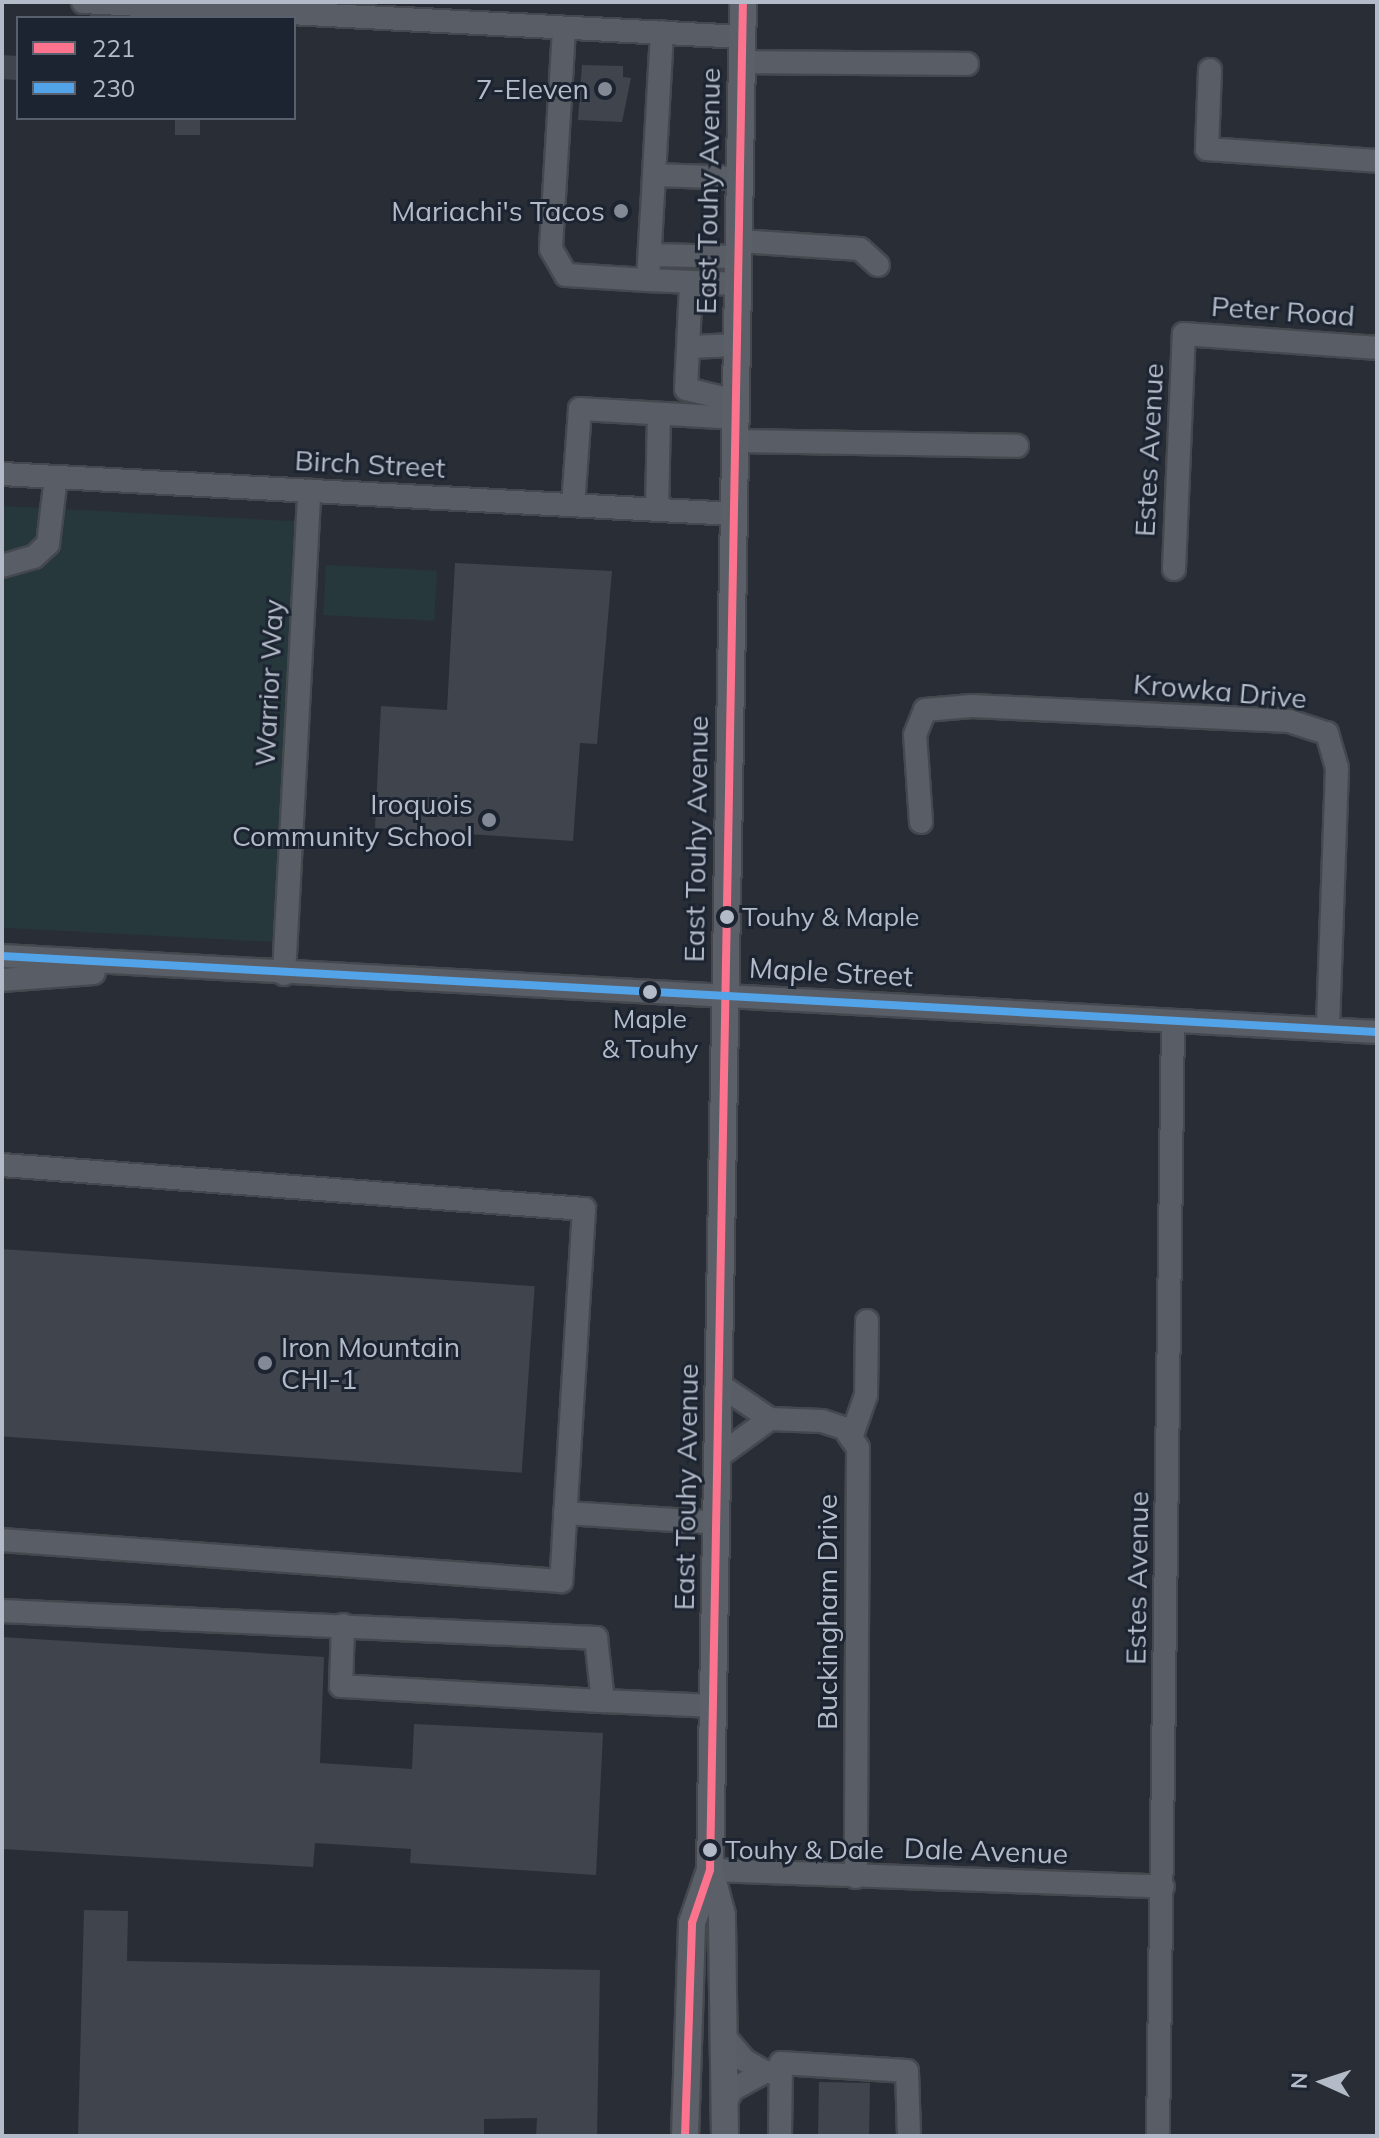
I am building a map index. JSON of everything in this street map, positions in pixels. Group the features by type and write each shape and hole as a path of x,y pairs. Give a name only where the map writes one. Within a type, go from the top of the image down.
{"main road":[{"name":"East Touhy Avenue","path":"725,2136 722,1915 710,1870 743,2"},
{"name":"East Touhy Avenue","path":"685,2136 692,1923 710,1870"}],"street":[{"path":"83,2 662,32 743,49 967,64"},
{"path":"564,29 551,249 566,275 738,284"},
{"path":"648,280 662,32"},
{"path":"1210,70 1207,149 1377,161"},
{"path":"654,175 740,178"},
{"path":"650,255 739,249 860,249 878,265"},
{"path":"691,283 686,389 736,420"},
{"name":"Peter Road","path":"1184,334 1377,348"},
{"name":"Estes Avenue","path":"1174,569 1184,334"},
{"path":"688,347 737,345"},
{"path":"573,505 580,409 1017,446"},
{"path":"657,510 659,414"},
{"name":"Birch Street","path":"2,474 734,514"},
{"path":"2,566 34,557 48,544 56,477"},
{"name":"Warrior Way","path":"284,974 309,491"},
{"name":"Krowka Drive","path":"921,822 915,735 925,710 972,706 1289,721 1327,733 1337,768 1328,1029"},
{"name":"Maple Street","path":"2,956 139,966 1377,1032"},
{"name":"Maple Street","path":"2,980 139,966"},
{"name":"Estes Avenue","path":"1158,2136 1173,1021"},
{"path":"2,1165 584,1209 561,1581 2,1540"},
{"path":"851,1438 866,1395 867,1321"},
{"path":"720,1385 770,1419 822,1421 844,1428 851,1438"},
{"path":"719,1456 770,1419"},
{"name":"Buckingham Drive","path":"851,1438 858,1448 856,1877"},
{"path":"565,1513 718,1523"},
{"path":"2,1611 596,1638 603,1701"},
{"path":"343,1625 341,1686 714,1706"},
{"name":"Dale Avenue","path":"710,1870 1163,1887"},
{"path":"725,2037 738,2055 773,2073"},
{"path":"725,2104 732,2090 773,2073 781,2063 907,2071 909,2136"},
{"path":"773,2073 780,2136"}],"shaded area":[{"path":"2,506 314,522 292,943 2,928"},
{"path":"326,565 437,571 434,621 323,615"}],"building":[{"path":"2,55 16,56 16,80 2,79"},
{"name":"7-Eleven","path":"582,65 623,66 623,77 631,78 622,122 578,120"},
{"path":"175,120 200,120 200,135 175,135"},
{"path":"455,563 612,571 597,744 580,743 573,841 375,828 381,706 447,710"},
{"name":"Iron Mountain CHI-1","path":"2,1249 535,1286 522,1473 2,1436"},
{"path":"2,1637 324,1657 320,1763 412,1769 414,1724 603,1733 596,1875 410,1863 411,1849 315,1843 313,1867 2,1849"},
{"path":"84,1910 128,1911 127,1961 600,1970 597,2136 536,2136 537,2118 484,2119 484,2136 78,2136"},
{"path":"819,2082 870,2083 869,2136 818,2136"}],"transit line":[{"name":"221","path":"685,2136 692,1923 710,1870 743,2"},
{"name":"230","path":"2,956 1377,1032"}],"place":[{"name":"7-Eleven","path":"605,89"},
{"name":"Mariachi's Tacos","path":"621,211"},
{"name":"Iroquois Community School","path":"489,820"},
{"name":"Touhy & Maple","path":"727,917"},
{"name":"Maple & Touhy","path":"650,992"},
{"name":"Iron Mountain CHI-1","path":"265,1363"},
{"name":"Touhy & Dale","path":"710,1850"}]}
